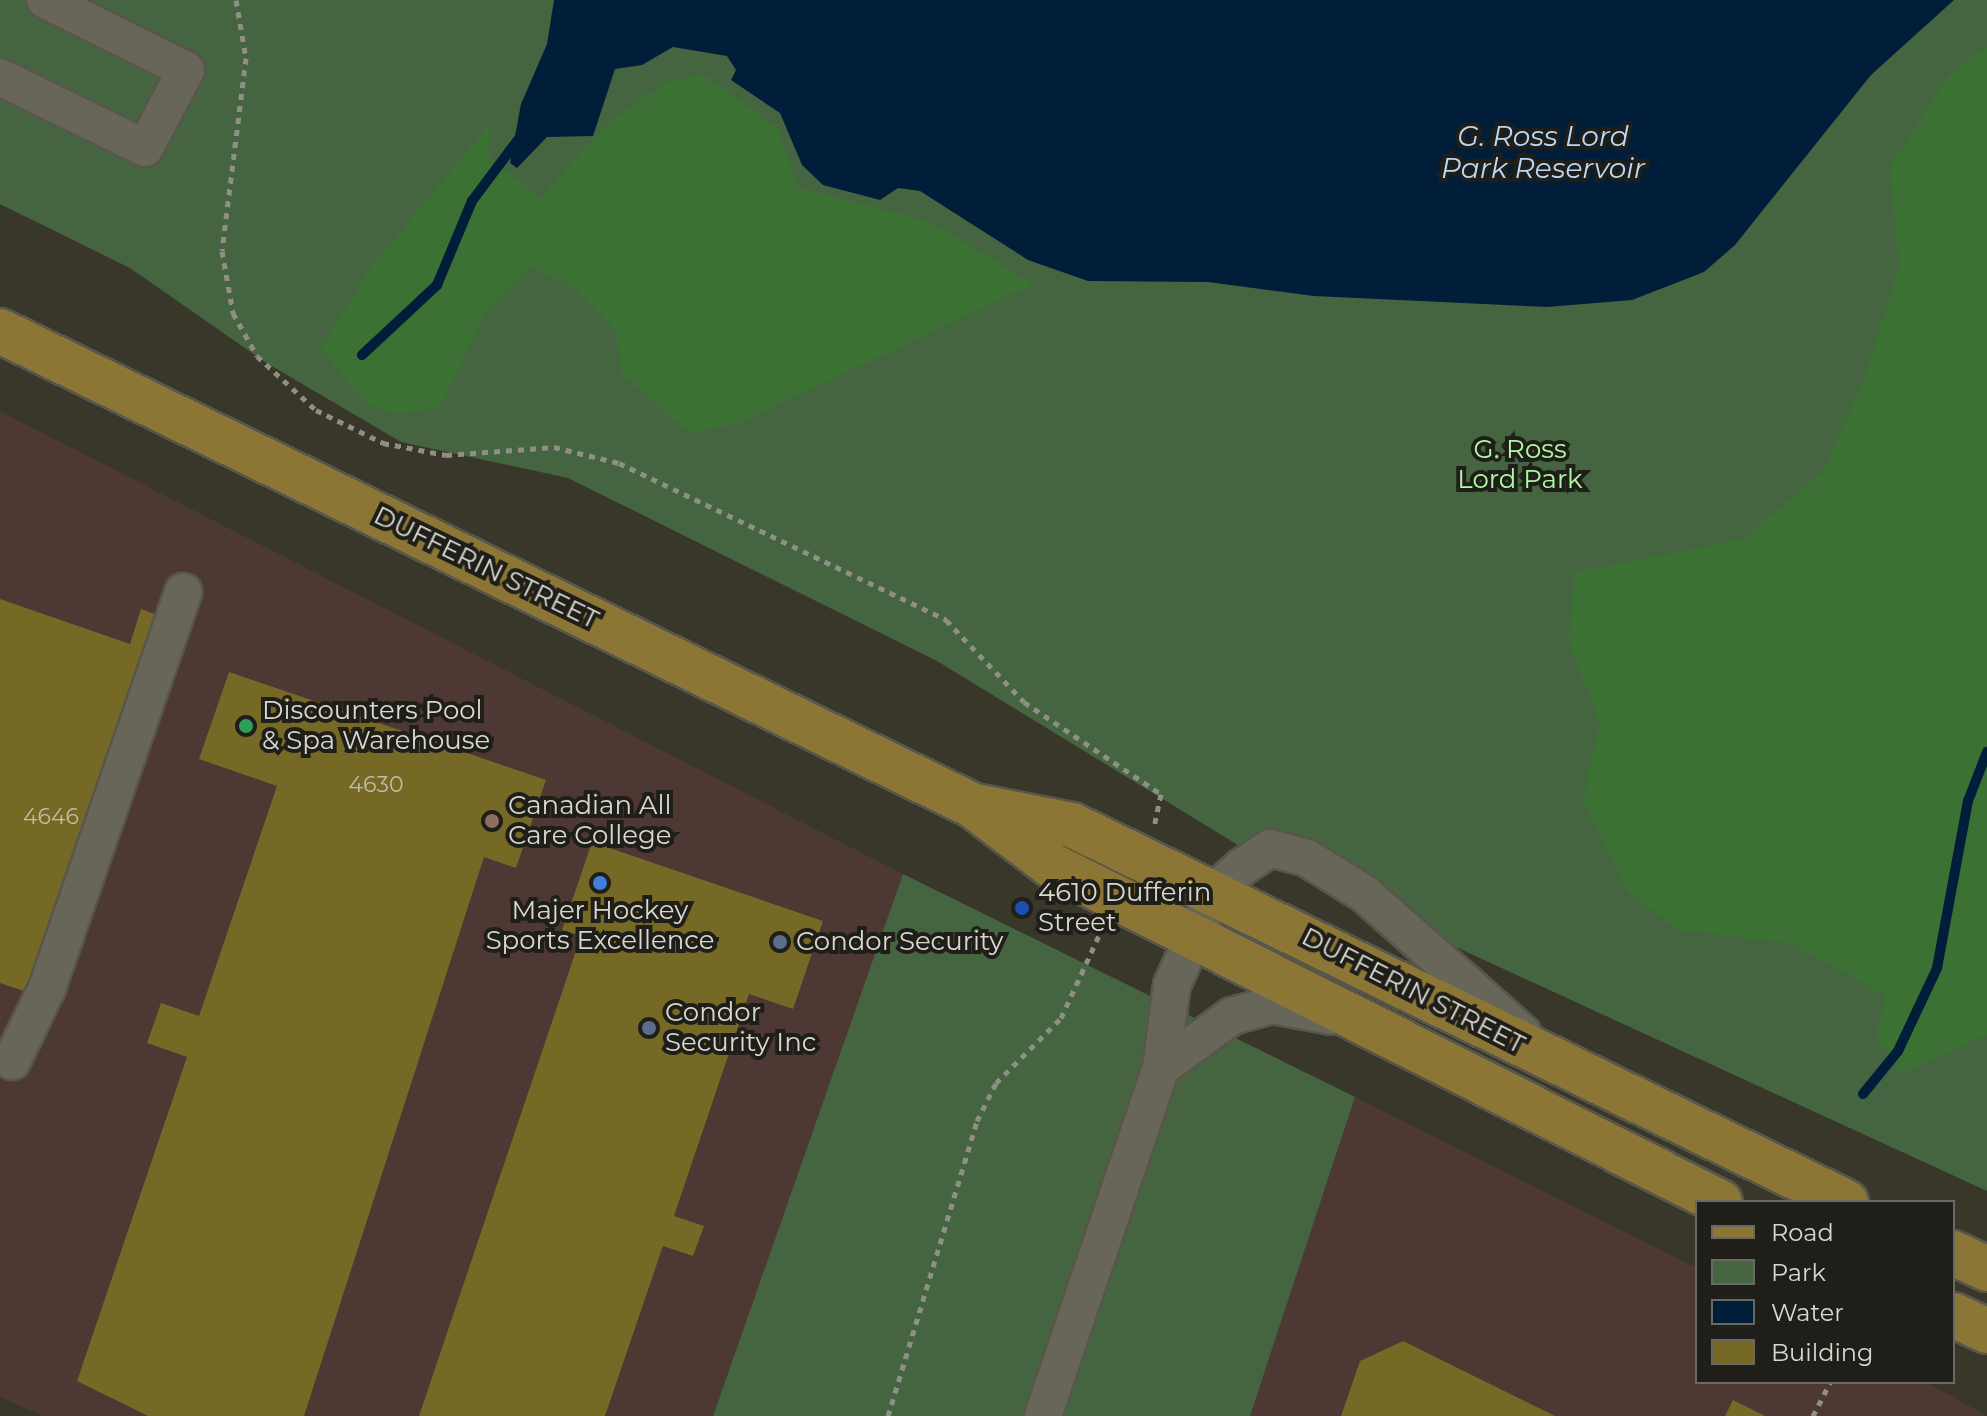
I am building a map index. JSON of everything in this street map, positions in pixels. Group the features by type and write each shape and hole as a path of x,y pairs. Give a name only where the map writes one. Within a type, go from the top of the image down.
{"main road":[{"name":"DUFFERIN STREET","path":"0,331 972,805 1051,865 1716,1200"},
{"name":"DUFFERIN STREET","path":"972,805 1072,825 1214,892 1561,1066 1842,1200"},
{"path":"1955,1254 1987,1269"},
{"path":"1955,1316 1987,1331"}],"lane":[{"path":"0,77 145,148 186,70 45,0"},
{"path":"12,1061 47,988 183,592"},
{"path":"1043,1416 1161,1068 1162,1028 1193,934 1214,892 1270,848 1307,858 1365,894 1561,1066"},
{"path":"1161,1068 1232,1016 1272,1005 1362,1021"}],"path":[{"path":"236,0 246,58 222,251 233,313 257,356 306,401 383,443 434,453 554,447 619,463 946,620 1024,702 1161,794 1149,837"},
{"path":"888,1416 977,1121 996,1083 1061,1018 1094,944"},
{"path":"1813,1416 1829,1384"}],"shaded area":[{"path":"0,411 903,874 713,1416 43,1416 0,1397"},
{"path":"1355,1097 1695,1267 1695,1384 1930,1384 1987,1416 1250,1416"}],"green space":[{"name":"G. Ross Lord Park","path":"0,0 1987,0 1987,1191 1251,853 937,661 568,478 401,442 265,362 130,268 0,204"},
{"path":"1987,46 1987,1035 1901,1074 1876,1037 1886,996 1791,943 1678,930 1627,891 1583,801 1600,723 1569,641 1575,572 1744,539 1822,473 1860,390 1899,269 1890,168 1947,77"},
{"path":"703,74 777,128 799,188 929,221 1033,284 739,423 690,433 622,375 616,330 571,285 531,267 486,312 440,407 401,414 368,405 321,349 369,270 489,125 489,156 540,199 605,126 664,83"},
{"path":"903,874 1355,1097 1250,1416 713,1416"}],"water":[{"name":"G. Ross Lord Park Reservoir","path":"554,0 1954,0 1871,75 1735,245 1704,272 1632,300 1547,307 1314,296 1208,282 1088,281 1028,260 920,191 898,188 880,200 823,185 802,165 780,113 731,80 736,70 727,56 673,47 642,65 615,69 593,136 547,137 517,168 510,163 521,104 547,44"}],"building":[{"path":"0,599 130,644 141,609 171,620 41,997 0,983"},
{"path":"229,672 546,780 516,868 484,857 304,1416 148,1416 77,1381 187,1057 147,1043 161,1003 199,1016 277,786 199,759"},
{"path":"592,842 823,921 793,1009 749,994 674,1216 704,1226 693,1256 663,1246 605,1416 419,1416 581,936 562,930"},
{"path":"1403,1341 1555,1416 1341,1416 1360,1361"},
{"path":"1733,1400 1765,1416 1725,1416"}],"waterway":[{"path":"362,355 437,285 472,201 520,137"},
{"path":"1863,1094 1898,1051 1937,968 1968,801 1987,752"}],"place":[{"name":"Discounters Pool & Spa Warehouse","path":"246,726"},
{"name":"Canadian All Care College","path":"492,821"},
{"name":"Majer Hockey Sports Excellence","path":"600,883"},
{"name":"4610 Dufferin Street","path":"1022,908"},
{"name":"Condor Security","path":"780,942"},
{"name":"Condor Security Inc","path":"649,1028"}]}
